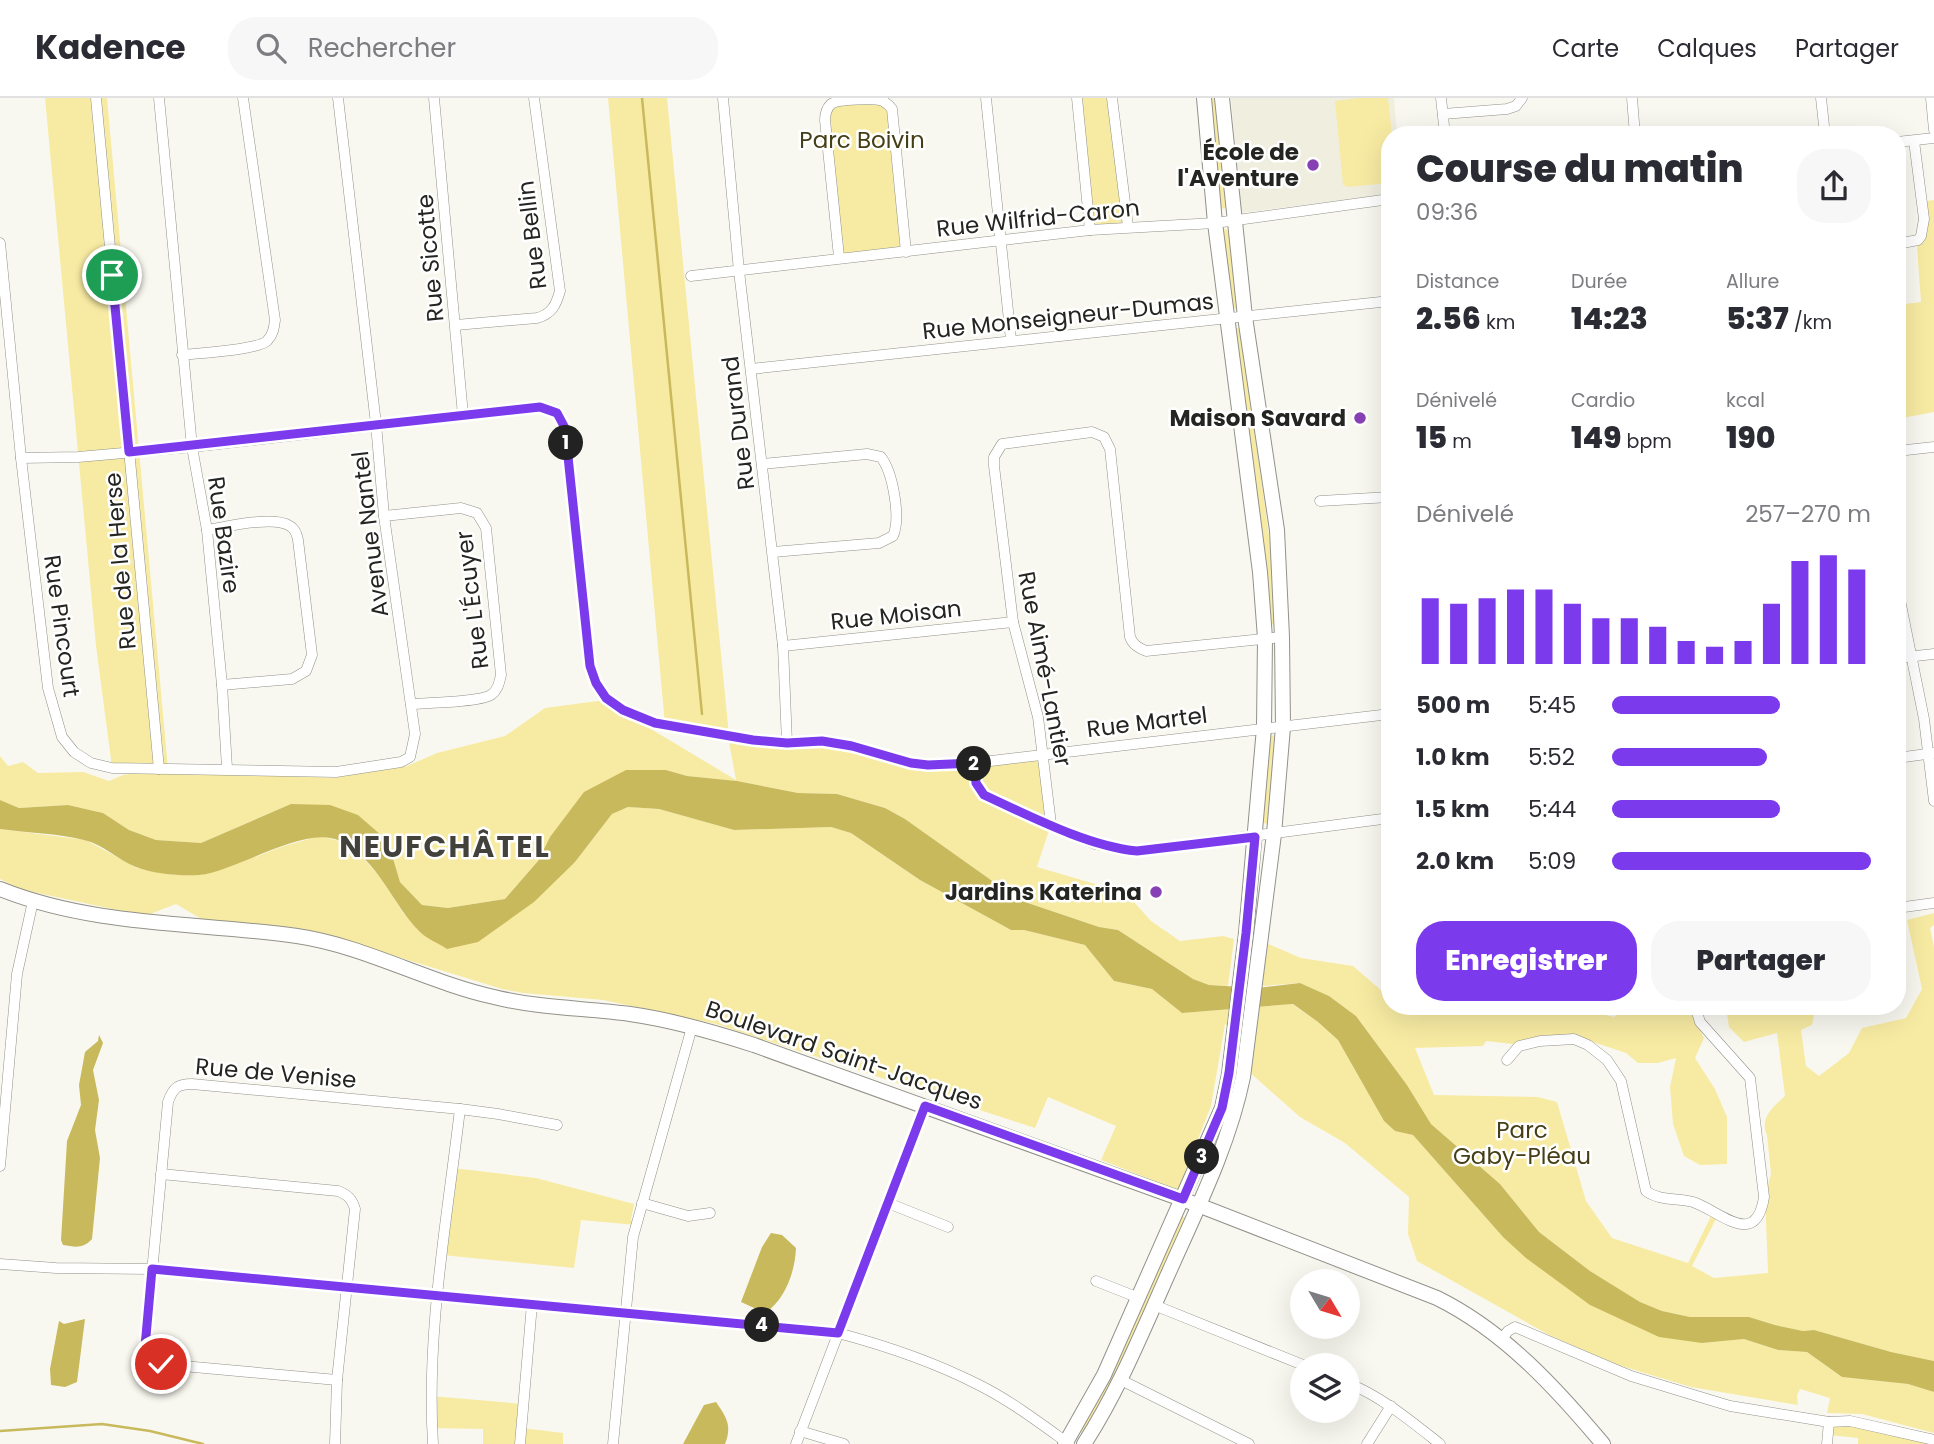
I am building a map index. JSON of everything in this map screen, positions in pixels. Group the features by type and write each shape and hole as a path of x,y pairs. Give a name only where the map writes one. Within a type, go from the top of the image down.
{"street":[{"name":"Rue de la Herse","path":"96,98 159,769"},
{"name":"Rue Bazire","path":"159,98 192,447 206,530 222,685 227,768"},
{"path":"183,355 256,346 270,339 274,330 275,320 243,98"},
{"name":"Avenue Nantel","path":"338,98 376,424 384,516 415,734 410,757"},
{"name":"Rue Sicotte","path":"434,98 463,415"},
{"name":"Rue Bellin","path":"456,326 546,316 557,302 560,291 534,98"},
{"name":"Rue Durand","path":"723,98 739,271 783,646 787,743"},
{"path":"986,98 1012,340"},
{"path":"1077,98 1090,230"},
{"path":"1112,98 1128,227"},
{"path":"1204,98 1215,223 1260,572 1265,638 1264,728 1255,837 1253,933"},
{"path":"1084,1444 1121,1380 1229,1132 1253,933 1273,834 1283,727 1277,530 1245,317 1222,98"},
{"path":"1441,98 1444,126"},
{"path":"1443,114 1507,109 1516,106 1522,98"},
{"path":"1632,98 1635,126"},
{"path":"1821,98 1824,126"},
{"path":"1931,98 1934,130"},
{"path":"839,257 825,113 839,101 877,100 888,104 892,109 906,252"},
{"path":"1906,141 1934,138"},
{"path":"1906,242 1918,240 1924,225 1914,141"},
{"name":"Rue Wilfrid-Caron","path":"691,276 1090,230 1215,223 1381,200"},
{"name":"Rue Pincourt","path":"0,243 21,458 48,688 62,737 74,752 91,763 112,768 336,772 390,765 410,757"},
{"name":"Rue Monseigneur-Dumas","path":"751,369 1381,302"},
{"name":"Rue Martel","path":"463,415 540,407 557,413 565,428 590,666 596,683 606,698 623,710 655,723 729,737 787,743 822,741 928,765 974,763 1381,715"},
{"path":"21,458 78,457 192,447 463,415"},
{"name":"Rue Aimé-Lantier","path":"1051,824 1038,718 1013,622 994,466 996,451 1002,444 1007,441 1092,432 1104,437 1110,449 1132,641 1146,651 1282,637"},
{"path":"1906,450 1934,447"},
{"path":"762,464 867,454 881,457 889,470 897,519 893,536 879,542 773,552"},
{"path":"1320,502 1381,498"},
{"name":"Rue L'Écuyer","path":"384,516 461,508 477,513 486,528 501,675 499,683 496,690 485,698 411,704"},
{"path":"206,530 266,522 280,522 292,527 299,540 312,655 306,671 292,679 222,685"},
{"name":"Rue Moisan","path":"783,646 1013,622"},
{"path":"1906,628 1929,718 1934,801"},
{"path":"1906,657 1934,654"},
{"path":"1906,757 1931,753"},
{"path":"974,763 976,783 984,795 1095,844 1137,851 1381,819"},
{"name":"Boulevard Saint-Jacques","path":"0,889 33,901 111,918 297,936 357,951 491,997 632,1014 692,1027 754,1045 1183,1199 1437,1298 1469,1315 1501,1340 1545,1380 1603,1444"},
{"path":"0,1166 4,1064 17,974 33,901"},
{"path":"1906,907 1934,903"},
{"path":"1507,1060 1519,1046 1540,1041 1574,1039 1588,1045 1607,1060 1621,1081 1646,1191 1658,1197 1696,1203 1734,1224 1744,1226 1759,1215 1765,1197 1750,1078 1700,1022 1698,1015"},
{"path":"613,1444 633,1237 692,1027"},
{"path":"0,1264 56,1268 152,1269 838,1333 890,1347 969,1380 1024,1412 1067,1443 1104,1375 1236,1075"},
{"name":"Rue de Venise","path":"337,1380 155,1363 146,1356 168,1102 175,1087 182,1084 460,1110 557,1125"},
{"path":"796,1444 925,1106"},
{"path":"433,1444 431,1396 438,1295 460,1110"},
{"path":"161,1174 338,1191 349,1196 355,1209 337,1380 335,1444"},
{"path":"642,1203 688,1216 710,1213"},
{"path":"888,1203 948,1227"},
{"path":"1096,1281 1139,1298"},
{"path":"520,1444 532,1304"},
{"path":"1154,1305 1290,1360"},
{"path":"1501,1340 1515,1327 1631,1376 1730,1406 1829,1422 1850,1421 1934,1440"},
{"path":"1121,1380 1249,1444"},
{"path":"1360,1388 1391,1406 1440,1444"},
{"path":"1367,1444 1391,1406"},
{"path":"1827,1444 1829,1422"},
{"path":"800,1431 844,1444"}],"shaded area":[{"name":"École de l'Aventure","path":"1231,98 1394,98 1396,126 1381,126 1381,195 1241,213"},
{"path":"626,770 666,770 687,776 737,781 798,793 837,794 885,808 905,819 1019,900 1099,927 1118,930 1193,979 1209,985 1257,988 1300,983 1329,996 1356,1016 1407,1085 1431,1124 1500,1184 1539,1232 1590,1271 1640,1302 1662,1311 1690,1317 1749,1317 1803,1331 1814,1330 1934,1361 1934,1392 1908,1384 1842,1377 1807,1352 1778,1350 1744,1339 1702,1343 1659,1337 1590,1305 1526,1258 1503,1237 1413,1135 1395,1131 1384,1121 1338,1040 1293,1004 1182,1013 1152,989 1114,981 1085,945 1024,930 1011,930 920,880 851,833 831,827 734,830 659,809 628,807 612,814 575,862 534,902 478,942 447,949 420,932 375,870 353,849 340,841 325,837 290,843 215,872 183,875 136,867 84,840 0,829 0,800 19,808 68,805 103,813 129,830 156,840 201,843 291,804 330,805 358,815 381,835 392,855 400,882 422,905 448,908 505,899 538,861 550,837 584,792"},
{"path":"99,1035 103,1043 93,1070 99,1100 95,1130 100,1158 92,1239 82,1246 63,1245 61,1240 67,1141 81,1105 79,1085 85,1052 98,1041"},
{"path":"771,1233 782,1235 796,1248 788,1285 778,1301 765,1313 741,1302 762,1247"},
{"path":"85,1319 77,1382 65,1387 51,1385 50,1369 59,1321 64,1324"},
{"path":"716,1402 727,1422 725,1444 683,1444 704,1405"}],"green space":[{"path":"45,98 107,98 168,769 332,778 407,766 437,753 505,736 545,708 605,700 624,718 651,729 736,780 728,737 665,725 608,98 667,98 729,736 822,741 911,763 1044,754 1051,824 1037,867 1126,893 1151,921 1180,941 1223,936 1234,939 1228,986 1209,985 1193,979 1118,930 1099,927 1019,900 905,819 885,808 837,794 798,793 737,781 687,776 666,770 550,837 538,861 505,899 448,908 422,905 400,882 392,855 381,835 358,815 291,804 201,843 156,840 129,830 103,813 68,805 19,808 0,800 0,756 8,766 23,762 38,773 83,772 109,781 123,775 161,770 112,767 96,646"},
{"path":"1077,98 1112,98 1128,227 1090,230"},
{"path":"1209,98 1216,98 1227,208 1220,209"},
{"path":"1388,98 1391,126 1381,126 1381,184 1348,187 1343,185 1335,101"},
{"name":"Parc Boivin","path":"833,103 888,104 906,252 839,257 829,107"},
{"path":"1934,200 1934,412 1906,417 1906,304 1921,302 1917,247 1928,226 1927,201"},
{"path":"1225,229 1230,232 1236,309 1232,307"},
{"path":"1240,327 1273,564 1274,625 1270,624 1235,329"},
{"path":"1273,735 1267,824 1262,822 1269,738"},
{"path":"628,807 659,809 734,830 831,827 851,833 920,880 1011,930 1024,930 1085,945 1114,981 1152,989 1182,1013 1292,1004 1338,1040 1384,1121 1395,1131 1413,1135 1503,1237 1702,1343 1744,1339 1778,1350 1807,1352 1842,1377 1908,1384 1934,1392 1934,1433 1862,1414 1827,1413 1830,1398 1800,1389 1797,1395 1798,1405 1691,1387 1618,1365 1551,1336 1417,1261 1408,1234 1409,1197 1345,1143 1300,1117 1247,1070 1250,1043 1225,1024 1211,1106 1178,1190 1101,1160 1116,1126 1048,1097 1035,1128 716,1024 603,1000 502,989 317,932 291,927 208,923 176,904 145,916 19,889 0,879 0,829 86,840 137,868 175,875 200,875 320,836 339,841 362,857 380,877 404,914 447,949 575,862 612,814"},
{"name":"Parc Gaby-Pléau","path":"1934,913 1934,925 1930,928 1934,947 1934,1361 1814,1330 1803,1331 1749,1317 1690,1317 1662,1311 1640,1302 1590,1271 1539,1232 1500,1184 1431,1124 1407,1085 1356,1016 1329,996 1300,983 1262,986 1268,944 1301,958 1353,966 1381,990 1381,1015 1692,1015 1704,1038 1695,1058 1715,1089 1727,1117 1727,1164 1700,1165 1684,1156 1673,1124 1670,1087 1676,1058 1658,1063 1638,1063 1626,1053 1581,1038 1543,1035 1521,1045 1486,1041 1483,1046 1415,1048 1434,1095 1538,1097 1557,1102 1586,1201 1612,1238 1688,1263 1713,1212 1718,1215 1692,1266 1714,1278 1768,1273 1765,1195 1771,1174 1765,1123 1769,1113 1785,1096 1777,1033 1744,1042 1729,1027 1727,1015 1814,1015 1812,1025 1801,1030 1806,1066 1819,1076 1849,1053 1862,1028 1906,1018 1922,989 1907,920"},
{"path":"453,1168 536,1178 634,1204 631,1220 636,1225 581,1220 574,1268 442,1255"},
{"path":"1182,1216 1186,1218 1118,1373 1091,1422 1081,1433 1079,1431"},
{"path":"431,1396 523,1404 522,1428 563,1433 563,1444 483,1444 483,1429 432,1428"},
{"path":"1836,1425 1859,1425 1932,1444 1858,1444 1858,1438 1829,1435 1829,1430"}],"waterway":[{"path":"642,98 702,714"},
{"path":"0,1431 102,1424 150,1431 203,1444"}],"place":[{"name":"École de l'Aventure","path":"1313,165"},
{"name":"Maison Savard","path":"1360,418"},
{"name":"Jardins Katerina","path":"1156,892"}],"district":[{"name":"NEUFCHÂTEL","path":"445,846"}],"route":[{"path":"112,275 129,452 540,407 557,413 565,428 590,666 596,683 606,698 643,720 753,740 787,743 822,741 852,746 911,763 974,763 976,783 984,795 1095,844 1121,849 1137,851 1255,837 1229,1073 1222,1108 1183,1199 925,1106 838,1333 152,1269 145,1347 146,1356 161,1364"}]}
